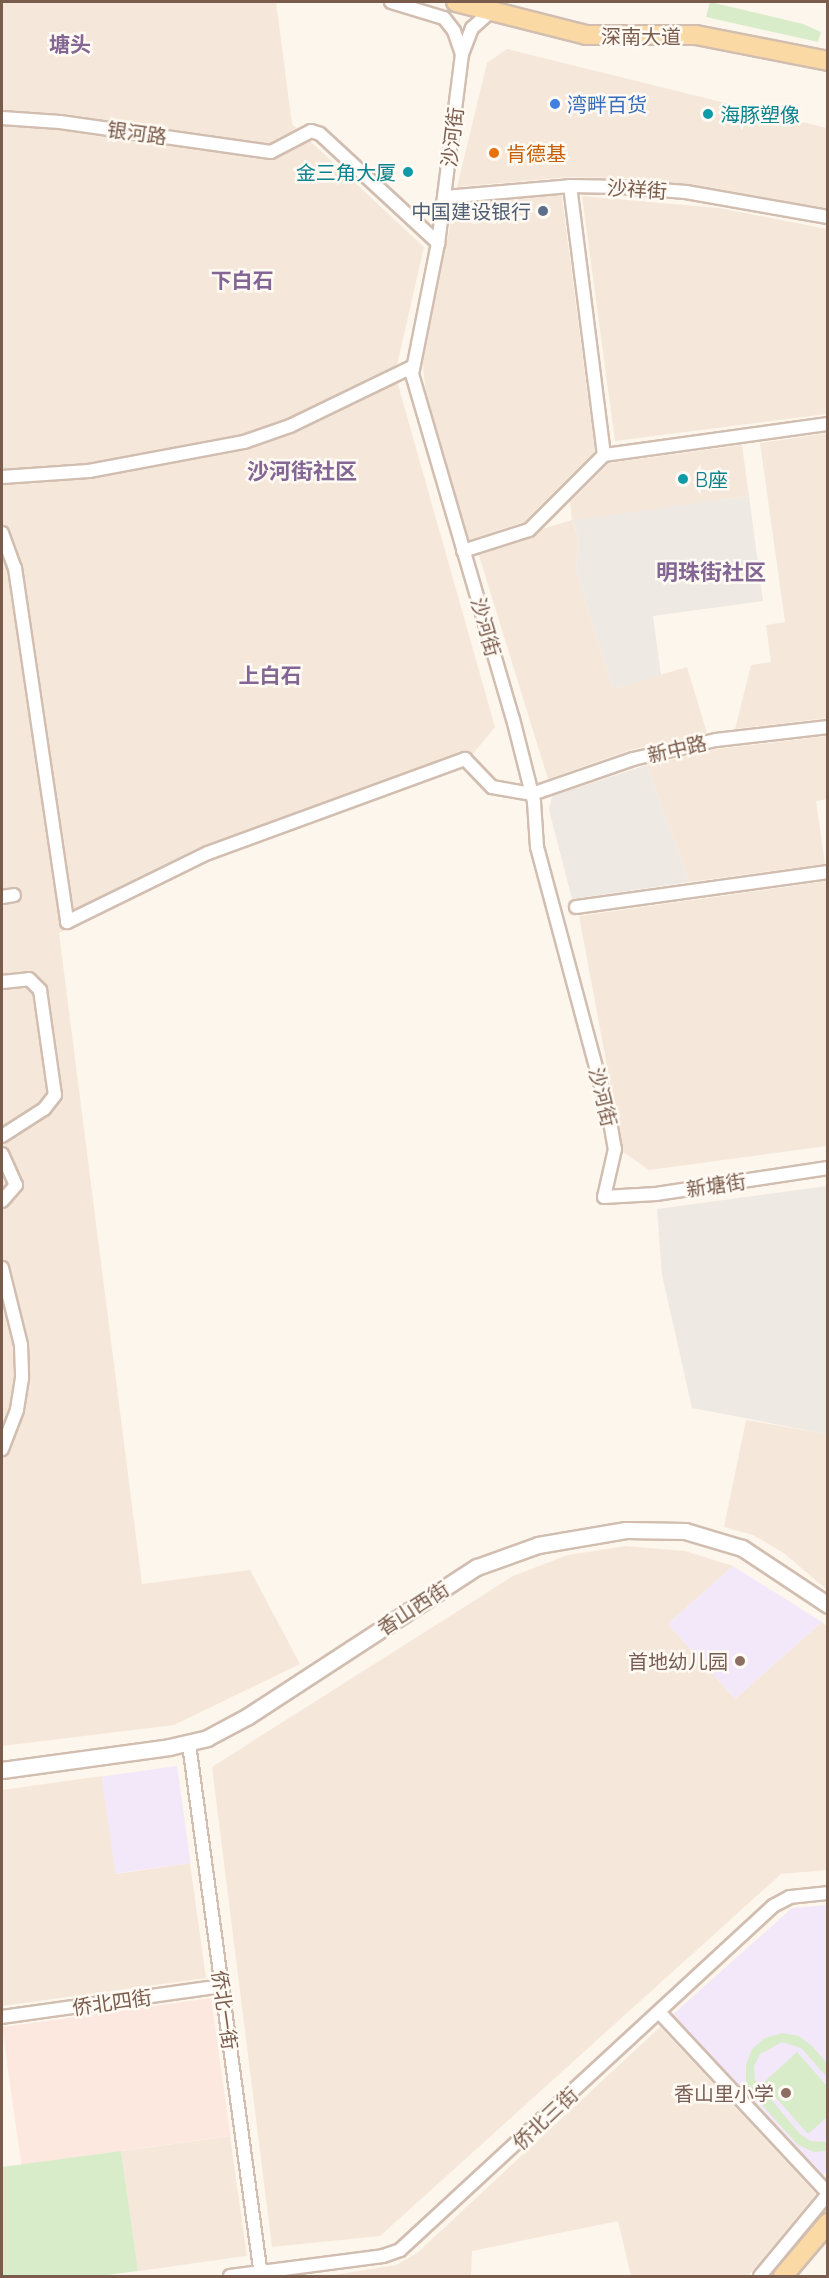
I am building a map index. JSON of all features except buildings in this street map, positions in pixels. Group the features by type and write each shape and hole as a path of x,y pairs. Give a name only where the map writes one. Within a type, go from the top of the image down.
{"main road":[{"name":"深南大道","path":"456,2 586,35 696,35 828,62"},
{"path":"783,2277 828,2223"}],"street":[{"path":"391,2 444,18 454,31 462,54"},
{"path":"462,54 472,28 490,12"},
{"name":"沙河街","path":"462,54 438,243 412,368 532,794 537,847 609,1116 615,1149 604,1197"},
{"name":"银河路","path":"2,118 60,122 271,152 302,133 320,134 438,243"},
{"path":"570,186 604,455"},
{"name":"沙祥街","path":"445,197 570,186 686,192 828,217"},
{"path":"2,477 89,471 244,442 290,426 412,368"},
{"path":"463,551 529,530 604,455 828,424"},
{"path":"2,533 15,568 67,922 208,853 465,759 492,787 532,794"},
{"name":"新中路","path":"532,794 633,759 695,744 828,727"},
{"path":"576,907 828,872"},
{"path":"2,982 29,979 40,990 55,1095 44,1109 2,1136"},
{"path":"2,1154 16,1185 2,1201"},
{"name":"新塘街","path":"604,1197 656,1194 828,1168"},
{"path":"2,1268 21,1345 22,1378 17,1410 2,1449"},
{"name":"香山西街","path":"2,1770 189,1744 248,1716 477,1567 538,1545 646,1529 695,1533 751,1553 828,1605"},
{"name":"侨北一街","path":"189,1744 261,2274"},
{"name":"侨北三街","path":"230,2277 383,2256 400,2250 773,1906 789,1897 828,1893"},
{"name":"侨北四街","path":"2,2017 222,1986"},
{"path":"659,2012 828,2194 760,2277"}],"shaded area":[{"path":"2,2 276,2 292,124 424,247 395,374 495,727 463,766 211,859 59,933 142,1584 250,1570 300,1664 174,1725 2,1746"},
{"path":"507,49 827,128 827,208 630,178 569,177 457,187 487,63"},
{"path":"561,190 595,451 524,522 469,540 426,392 422,361 450,226 447,205"},
{"path":"582,196 719,208 827,229 827,414 615,441"},
{"path":"827,433 827,718 735,729 751,665 771,662 766,625 785,622 760,443"},
{"path":"742,445 749,496 573,521 579,541 576,570 613,689 687,667 707,733 630,750 548,779 477,549 572,520 570,502 609,463"},
{"path":"749,496 763,601 653,616 661,675 613,689 576,570 579,541 573,520"},
{"path":"827,736 827,799 816,801 825,864 689,882 647,765 717,749"},
{"path":"647,765 689,882 572,899 549,810 552,796"},
{"path":"827,881 827,1146 649,1170 623,1152 579,916"},
{"path":"827,1186 827,1434 692,1408 662,1275 657,1209"},
{"path":"746,1420 827,1434 827,1590 785,1554 753,1535 724,1527"},
{"path":"626,1546 685,1551 733,1566 668,1624 735,1699 822,1622 827,1627 827,1870 781,1874 380,2236 272,2247 212,1767 513,1576 568,1555"},
{"name":"首地幼儿园","path":"733,1566 822,1622 735,1699 668,1624"},
{"path":"177,1766 191,1863 115,1874 102,1777"},
{"path":"102,1776 116,1874 190,1863 206,1978 2,2006 2,1790"},
{"name":"香山里小学","path":"827,1905 828,2170 823,2176 672,2015 792,1908"},
{"path":"211,1998 230,2136 21,2165 2,2027"},
{"path":"660,2027 816,2194 748,2276 631,2276 618,2221 472,2251 471,2276 328,2276 396,2265 417,2253"},
{"path":"230,2136 247,2256 138,2271 121,2151"}],"green space":[{"path":"710,2 803,24 821,32 818,42 706,17"},
{"path":"782,2033 799,2036 812,2046 827,2063 827,2077 801,2048 782,2042 760,2054 754,2066 755,2080 799,2133 810,2141 827,2142 827,2151 814,2152 798,2145 754,2096 746,2082 746,2065 752,2049 765,2038"},
{"path":"797,2052 827,2086 827,2117 808,2134 763,2083"},
{"path":"121,2151 138,2271 99,2276 2,2276 2,2167"}],"place":[{"name":"湾畔百货","path":"555,104"},
{"name":"海豚塑像","path":"708,114"},
{"name":"肯德基","path":"494,153"},
{"name":"金三角大厦","path":"408,172"},
{"name":"中国建设银行","path":"543,211"},
{"name":"B座","path":"683,479"},
{"name":"首地幼儿园","path":"740,1661"},
{"name":"香山里小学","path":"786,2093"}],"district":[{"name":"塘头","path":"70,44"},
{"name":"下白石","path":"242,280"},
{"name":"沙河街社区","path":"302,472"},
{"name":"明珠街社区","path":"711,573"},
{"name":"上白石","path":"270,675"}]}
